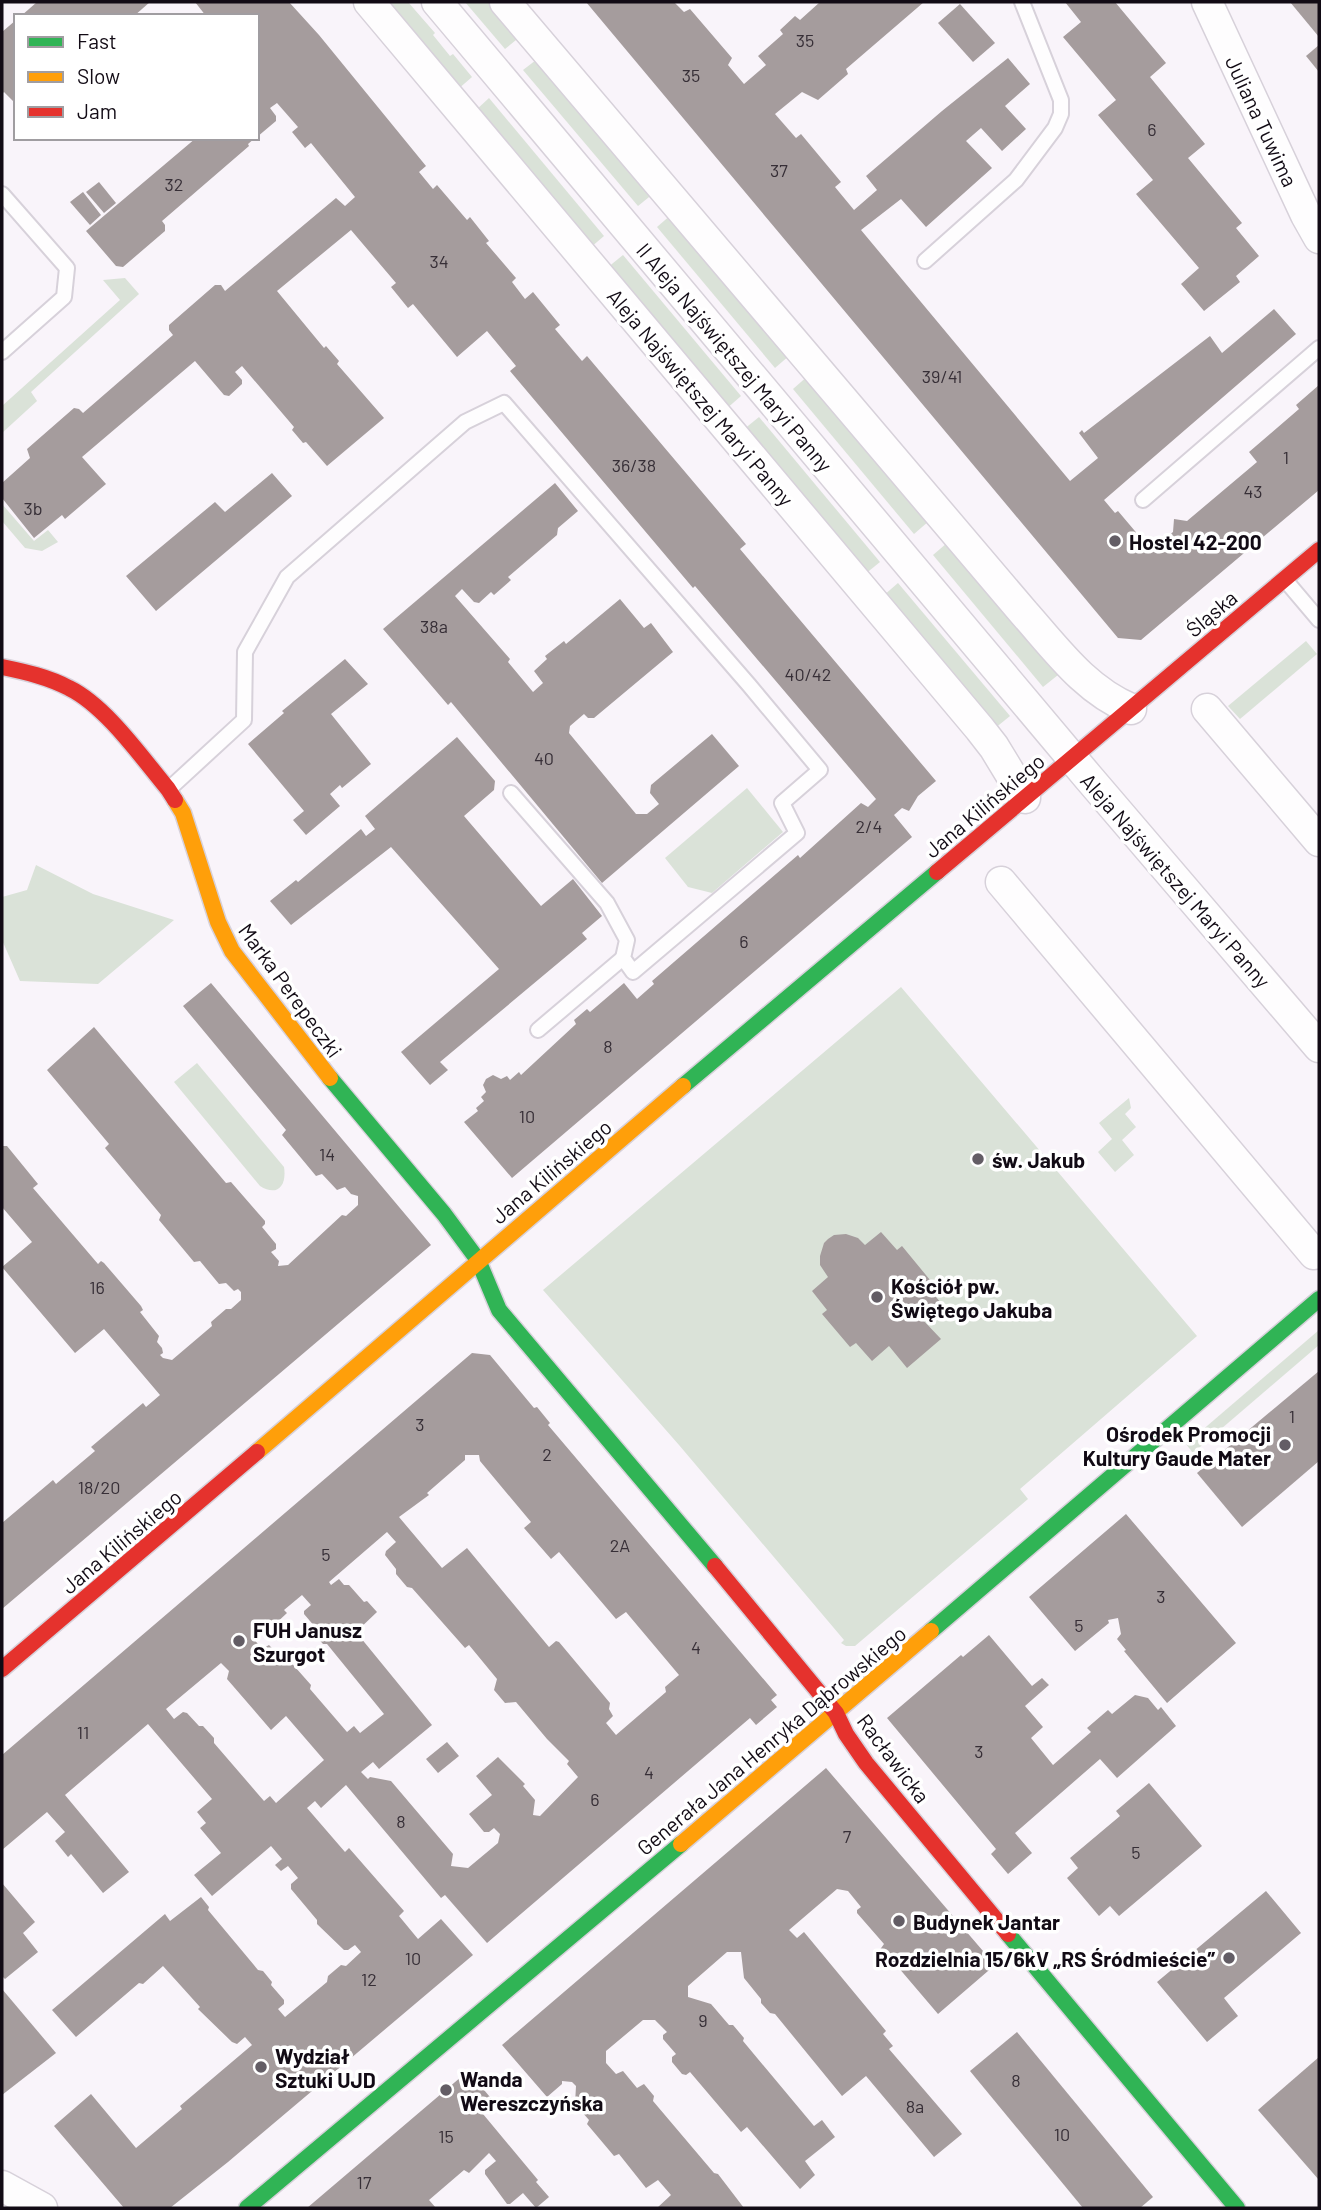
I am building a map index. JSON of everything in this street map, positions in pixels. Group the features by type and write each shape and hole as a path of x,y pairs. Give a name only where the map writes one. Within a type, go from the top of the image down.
{"street":[{"name":"Aleja Najświętszej Maryi Panny","path":"369,2 980,729 1025,798"},
{"name":"II Aleja Najświętszej Maryi Panny","path":"437,2 1034,713"},
{"path":"505,2 1024,613 1093,688 1112,701 1131,709"},
{"name":"Juliana Tuwima","path":"1207,2 1319,239"},
{"name":"Śląska","path":"1131,709 1319,550"},
{"name":"Marka Perepeczki","path":"2,667 36,674 72,689 104,713 168,789 183,813 218,922 232,951 317,1062 444,1214 478,1260"},
{"name":"Jana Kilińskiego","path":"2,1669 478,1260 1131,709"},
{"path":"1208,709 1319,841"},
{"name":"Aleja Najświętszej Maryi Panny","path":"1034,713 1319,1047"},
{"path":"1001,882 1314,1254"},
{"name":"Racławicka","path":"478,1260 499,1310 794,1660 836,1713 846,1734 866,1763 1237,2208"},
{"name":"Generała Jana Henryka Dąbrowskiego","path":"247,2208 836,1713 1319,1299"},
{"path":"2,2186 42,2208"}],"lane":[{"path":"925,261 1016,180 1055,128 1061,114 1061,100 1022,2"},
{"path":"2,194 67,268 64,298 2,352"},
{"path":"1143,500 1319,348"},
{"path":"168,789 244,720 245,652 287,577 465,422 505,403 820,770 782,803 797,833 633,972 623,958"},
{"path":"1284,579 1319,620"},
{"path":"511,793 607,903 627,940 623,958 538,1030"}],"shaded area":[{"path":"382,2 408,2 435,33 433,35 450,56 453,54 472,77 457,90"},
{"path":"465,2 492,2 521,36 505,49"},
{"path":"540,57 654,193 638,206 523,70"},
{"path":"489,98 604,236 590,248 475,111"},
{"path":"672,214 790,355 775,368 657,227"},
{"path":"623,255 741,396 725,410 607,268"},
{"path":"125,278 139,294 31,392 37,401 2,433 2,406 120,300 103,280"},
{"path":"809,375 929,521 914,534 793,389"},
{"path":"759,417 880,562 864,575 743,430"},
{"path":"2,504 34,541 48,530 58,542 42,551 25,548 2,521"},
{"path":"947,543 1058,675 1043,687 933,555"},
{"path":"898,583 1010,716 994,729 883,596"},
{"path":"1306,641 1317,654 1240,719 1228,706"},
{"path":"747,788 783,832 712,893 688,887 665,858"},
{"path":"36,865 93,894 174,920 98,984 20,981 2,940 2,897 27,890"},
{"path":"901,987 1197,1336 1020,1489 1028,1499 855,1646 846,1646 841,1643 844,1640 679,1445 543,1290"},
{"path":"197,1063 284,1167 284,1180 280,1188 271,1190 260,1186 174,1082"},
{"path":"1129,1098 1131,1108 1125,1114 1136,1127 1122,1140 1134,1155 1115,1172 1098,1152 1112,1139 1099,1123"},
{"path":"1319,1330 1319,1345 1193,1453 1186,1444"}],"building":[{"path":"37,2 150,2 136,14 23,14"},
{"path":"195,2 289,2 426,166 419,172 433,189 437,185 467,220 470,217 489,241 486,243 516,278 512,282 525,299 533,292 560,325 555,329 582,361 587,356 746,544 740,549 936,781 918,796 909,811 902,808 894,815 912,837 512,1178 464,1122 478,1111 476,1108 484,1101 481,1097 486,1092 483,1085 486,1079 493,1075 501,1079 507,1076 510,1080 519,1072 521,1075 576,1024 574,1020 587,1009 590,1012 624,983 637,999 654,984 652,981 798,855 800,858 861,803 868,807 876,799 510,371 516,366 487,331 457,357 413,304 408,308 391,287 396,283 351,230 277,291 324,348 326,346 339,361 337,364 384,418 327,466 306,442 303,443 292,430 294,427 242,366 235,372 242,384 229,396 224,395 195,361 82,457 106,484 65,519 62,515 34,538 2,498 2,483 30,458 27,449 74,408 83,413 173,335 169,325 215,285 221,285 225,291 336,198 345,206 355,197 311,143 305,148 292,132 298,127 277,103 270,108 276,121 259,135 259,14 204,14"},
{"path":"586,2 674,2 684,12 690,9 732,58 728,65 744,84 766,65 758,56 783,34 780,30 795,16 800,20 820,2 924,2 846,69 848,74 818,100 802,92 775,114 796,138 801,134 841,182 835,187 854,210 877,190 866,176 1008,58 1030,84 1005,106 1026,129 1002,151 981,128 966,141 992,168 926,227 901,199 861,230 1070,481 1098,458 1079,433 1082,430 1084,433 1210,336 1222,353 1274,309 1296,334 1104,500 1115,513 1118,511 1140,537 1136,540 1147,553 1173,532 1174,519 1187,521 1257,462 1249,452 1299,409 1296,405 1319,385 1319,490 1141,640 1118,638"},
{"path":"1065,2 1115,2 1166,63 1150,77 1205,144 1188,158 1242,223 1236,228 1259,256 1236,276 1240,282 1204,311 1181,284 1199,268 1136,194 1153,180 1098,115 1116,100 1063,37 1081,22"},
{"path":"1290,2 1319,2 1319,37"},
{"path":"960,4 995,43 973,62 938,23"},
{"path":"14,22 14,102 4,92 2,94 2,32"},
{"path":"1319,45 1319,72 1306,56"},
{"path":"194,140 253,140 162,221 165,231 123,267 116,266 86,231"},
{"path":"99,182 116,203 104,213 86,192"},
{"path":"83,192 101,215 90,225 70,202"},
{"path":"272,473 292,496 156,611 126,576 215,502 225,512"},
{"path":"555,483 578,511 558,528 557,535 508,577 511,580 494,595 491,592 479,603 474,602 462,589 455,596 510,659 508,662 533,692 543,683 534,671 547,659 545,656 564,641 566,644 620,599 644,628 651,623 673,652 594,718 588,718 584,714 570,726 569,733 636,814 647,814 659,804 650,793 651,785 712,734 739,766 602,883 451,702 448,705 383,629"},
{"path":"345,659 368,684 331,714 371,764 342,788 340,785 330,794 340,806 306,835 293,820 304,811 248,744 284,713 282,711"},
{"path":"457,737 495,781 494,790 464,816 541,906 573,879 602,916 582,933 587,939 440,1062 448,1070 430,1085 401,1052 499,969 391,847 291,925 270,901 296,880 298,882 361,829 366,836 375,829 365,816"},
{"path":"211,983 431,1245 2,1609 2,1523 53,1480 56,1484 95,1451 91,1447 143,1403 146,1407 160,1395 104,1329 75,1353 2,1267 32,1242 2,1207 2,1146 7,1146 38,1184 33,1188 98,1264 101,1261 104,1263 141,1306 143,1310 140,1312 159,1336 157,1342 162,1348 163,1353 160,1355 163,1358 172,1360 212,1326 211,1322 241,1300 241,1292 238,1289 234,1291 226,1283 219,1284 200,1261 194,1262 159,1220 161,1215 105,1148 109,1144 47,1070 94,1027 226,1183 231,1182 265,1221 262,1227 276,1244 276,1249 271,1252 279,1261 278,1266 288,1265 342,1215 346,1216 358,1205 358,1196 351,1194 345,1187 337,1190 322,1174 316,1176 282,1135 286,1130 183,1006"},
{"name":"Kościół pw. Świętego Jakuba","path":"881,1232 897,1250 902,1246 930,1280 925,1284 941,1303 922,1319 941,1339 907,1368 889,1346 872,1361 856,1343 850,1347 822,1314 827,1310 812,1291 828,1277 820,1265 820,1256 828,1239 834,1235 846,1234 858,1238 865,1245"},
{"path":"472,1353 490,1355 534,1408 537,1407 550,1423 548,1425 777,1695 771,1700 777,1707 756,1725 750,1718 487,1943 445,1895 441,1898 346,1785 321,1808 315,1801 307,1808 345,1852 349,1848 404,1911 399,1916 418,1939 441,1919 473,1955 170,2208 124,2208 54,2126 91,2094 136,2148 182,2109 180,2106 252,2045 245,2037 237,2044 232,2042 198,2009 200,2007 163,1966 76,2037 52,2010 165,1914 170,1921 201,1897 209,1907 208,1910 258,1970 263,1971 272,1982 271,1985 284,2000 284,2004 278,2009 285,2017 327,1982 328,1976 341,1965 346,1966 361,1952 355,1945 344,1950 317,1924 317,1920 291,1889 291,1884 298,1878 288,1866 281,1871 275,1865 282,1859 271,1846 212,1896 194,1875 221,1853 200,1828 206,1823 197,1812 212,1799 148,1724 65,1795 129,1872 103,1893 71,1854 68,1857 55,1841 65,1832 47,1812 2,1850 2,1755","holes":["465,1455 479,1455 480,1461 531,1522 524,1528 551,1559 559,1552 616,1619 626,1612 679,1675 665,1687 666,1692 616,1735 606,1723 613,1716 609,1709 610,1703 559,1642 556,1641 549,1647 467,1548 442,1568 399,1517 429,1495 427,1493 465,1460","387,1532 396,1542 385,1555 396,1569 396,1574 407,1587 412,1588 465,1648 469,1645 497,1679 494,1690 505,1703 516,1702 569,1761 567,1764 578,1777 540,1816 533,1815 535,1800 523,1786 525,1784 498,1757 476,1776 492,1795 469,1814 484,1832 494,1828 500,1834 498,1843 468,1868 451,1866 453,1854 391,1781 370,1777 368,1779 361,1772 373,1762 379,1769 432,1725 356,1632 377,1612 349,1585 344,1585 339,1579 331,1585 329,1582","302,1595 311,1605 304,1614 316,1628 314,1634 323,1644 327,1644 384,1714 360,1733 354,1726 347,1732 288,1659 282,1659 269,1645 262,1649 253,1638 269,1624 272,1627 287,1613 284,1610","221,1663 229,1671 227,1679 271,1730 286,1716 324,1760 276,1803 270,1796 264,1801 214,1743 214,1738 203,1726 199,1726 183,1712 174,1719 166,1709"]},
{"path":"1319,1371 1319,1461 1242,1527 1197,1473"},
{"path":"1126,1514 1236,1643 1167,1703 1117,1639 1121,1634 1118,1618 1108,1620 1109,1623 1075,1651 1029,1597"},
{"path":"989,1635 1032,1686 1042,1678 1049,1685 1025,1706 1043,1727 1031,1738 1053,1765 1091,1732 1087,1728 1108,1710 1112,1714 1135,1695 1148,1698 1158,1710 1161,1707 1176,1726 1117,1778 1100,1759 1015,1833 1032,1853 1008,1874 991,1854 996,1849 887,1718 961,1655 963,1657"},
{"path":"447,1742 459,1756 438,1773 426,1759"},
{"path":"826,1768 995,1965 938,2014 892,1960 893,1955 888,1962 879,1951 884,1944 857,1913 861,1907 848,1891 837,1889 789,1930 797,1938 804,1932 886,2031 883,2034 893,2046 889,2049 962,2134 934,2157 866,2076 842,2096 775,2014 770,2013 761,2003 761,1999 744,1978 741,1952 727,1952 688,1986 688,1997 711,2004 744,2038 743,2041 814,2126 822,2120 835,2137 805,2161 815,2175 800,2189 747,2127 741,2132 690,2072 682,2074 672,2062 672,2057 676,2054 663,2039 667,2032 655,2020 643,2020 606,2051 606,2063 616,2074 623,2071 637,2088 644,2084 654,2096 653,2101 714,2173 718,2174 744,2208 657,2208 671,2195 658,2180 646,2188 619,2154 614,2156 587,2124 589,2120 575,2104 576,2086 572,2082 562,2081 547,2097 502,2045"},
{"path":"1149,1783 1202,1846 1119,1916 1110,1906 1099,1916 1067,1878 1078,1868 1070,1858 1120,1816 1116,1811"},
{"path":"2,1883 35,1922 23,1933 38,1952 5,1979 2,1976"},
{"name":"Rozdzielnia 15/6kV „RS Śródmieście”","path":"1266,1891 1301,1933 1224,1998 1238,2016 1207,2042 1157,1982"},
{"path":"2,1989 56,2053 2,2095"},
{"path":"1017,2032 1153,2197 1140,2208 1083,2208 970,2071"},
{"path":"1319,2057 1319,2180 1258,2110"},
{"path":"468,2071 495,2103 483,2114 549,2197 536,2208 523,2193 507,2204 485,2174 485,2170 496,2161 489,2153 469,2173 464,2170 429,2200 436,2208 307,2208"}],"traffic: fast":[{"path":"683,1086 937,872"},
{"path":"330,1078 444,1214 478,1260 499,1310 715,1566"},
{"path":"931,1631 1319,1299"},
{"path":"247,2208 681,1844"},
{"path":"1008,1934 1237,2208"}],"traffic: slow":[{"path":"175,800 183,813 218,922 232,951 330,1078"},
{"path":"257,1452 683,1086"},
{"path":"681,1844 931,1631"}],"traffic: jam":[{"path":"937,872 1319,550"},
{"path":"2,667 53,681 83,696 123,734 175,800"},
{"path":"2,1669 257,1452"},
{"path":"715,1566 836,1713 846,1734 866,1763 1008,1934"}],"place":[{"name":"Hostel 42-200","path":"1115,541"},
{"name":"św. Jakub","path":"978,1159"},
{"name":"Kościół pw. Świętego Jakuba","path":"877,1297"},
{"name":"Ośrodek Promocji Kultury Gaude Mater","path":"1285,1445"},
{"name":"FUH Janusz Szurgot","path":"239,1641"},
{"name":"Budynek Jantar","path":"899,1921"},
{"name":"Rozdzielnia 15/6kV „RS Śródmieście”","path":"1229,1958"},
{"name":"Wydział Sztuki UJD","path":"261,2067"},
{"name":"Wanda Wereszczyńska","path":"446,2090"}]}
